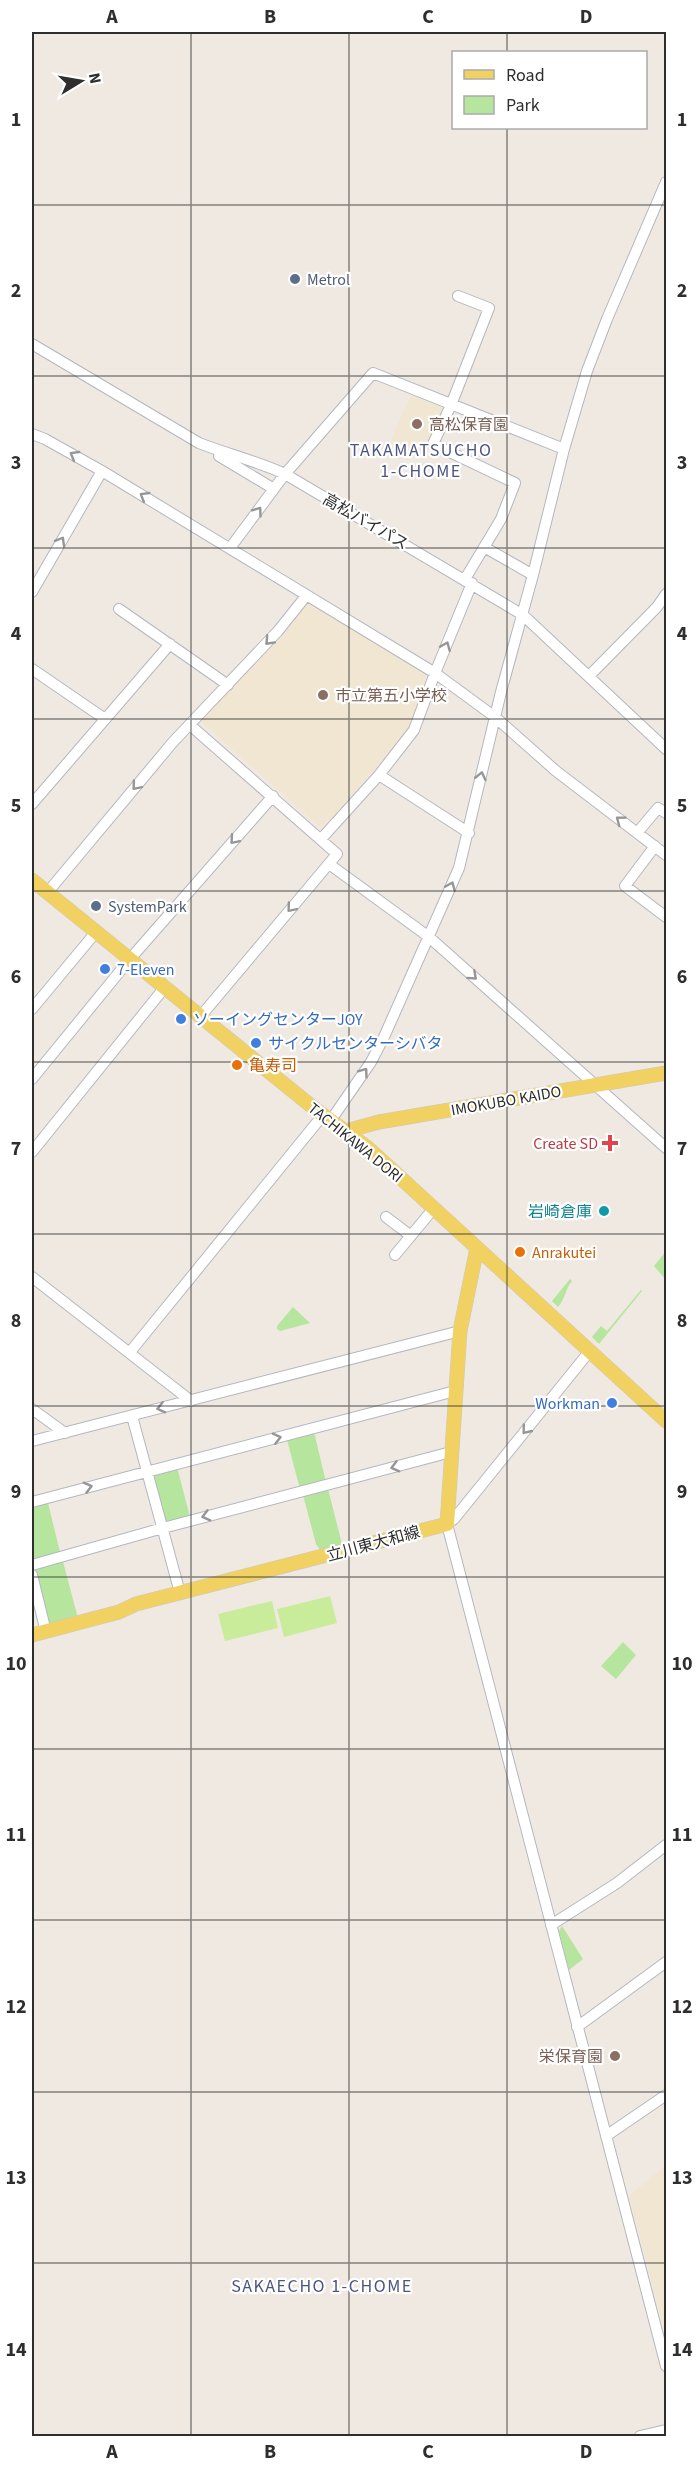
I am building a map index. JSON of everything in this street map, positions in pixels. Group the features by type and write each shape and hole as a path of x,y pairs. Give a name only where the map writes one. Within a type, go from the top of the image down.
{"main road":[{"name":"TACHIKAWA DORI","path":"32,880 200,1017 346,1131 434,1208 666,1421"},
{"name":"IMOKUBO KAIDO","path":"346,1131 379,1122 666,1073"},
{"path":"447,1524 460,1331 477,1248"},
{"name":"立川東大和線","path":"32,1635 119,1612 136,1604 447,1524"}],"street":[{"path":"130,1352 327,1118 371,1062 429,937 459,868 469,833 495,717 564,449 587,371 666,182"},
{"path":"321,838 379,775 414,730 458,619 469,581 484,547 501,519 515,483 433,444 489,308 458,296"},
{"name":"高松バイパス","path":"32,344 196,442 259,462 285,474 523,615 666,749"},
{"path":"230,548 285,474 373,373 564,449"},
{"path":"32,434 102,471 435,673 495,717 556,771 666,855"},
{"path":"196,442 274,489"},
{"path":"32,592 102,471"},
{"path":"484,547 533,575"},
{"path":"590,676 657,607 666,594"},
{"path":"47,893 173,742 278,632 306,596"},
{"path":"118,609 228,685"},
{"path":"32,804 170,644"},
{"path":"32,669 105,719"},
{"path":"190,725 337,854 200,1017"},
{"path":"379,775 469,833"},
{"path":"32,1079 130,959 273,796"},
{"path":"637,833 658,808 666,813"},
{"path":"655,846 625,886 666,917"},
{"path":"329,864 429,937 666,1148"},
{"path":"32,1010 96,932"},
{"path":"32,1152 165,987"},
{"path":"395,1256 434,1208"},
{"path":"386,1217 411,1236"},
{"path":"32,1276 191,1401"},
{"path":"32,1441 460,1331"},
{"path":"589,1352 454,1519 447,1524 666,2366"},
{"path":"32,1502 455,1391"},
{"path":"32,1409 65,1433"},
{"path":"132,1416 180,1593"},
{"path":"32,1565 451,1452"},
{"path":"32,1575 46,1632"},
{"path":"551,1925 617,1882 666,1845"},
{"path":"577,2027 666,1962"},
{"path":"606,2136 666,2095"},
{"path":"640,2436 666,2430"}],"shaded area":[{"name":"高松保育園","path":"411,395 443,408 425,451 391,440"},
{"name":"市立第五小学校","path":"305,602 428,670 415,723 334,816 320,827 199,720 271,646"},
{"path":"666,2165 666,2336 629,2196"}],"green space":[{"path":"666,1251 666,1280 654,1266"},
{"path":"570,1279 572,1281 558,1307 552,1301"},
{"path":"641,1290 599,1344 592,1337 601,1326 607,1331"},
{"path":"293,1307 310,1323 280,1331 277,1326"},
{"path":"314,1432 326,1482 300,1489 287,1440"},
{"path":"177,1467 190,1517 163,1524 150,1474"},
{"path":"328,1489 342,1544 320,1550 316,1544 303,1495"},
{"path":"47,1499 61,1556 32,1564 32,1503"},
{"path":"62,1558 79,1622 46,1631 32,1566"},
{"path":"330,1596 337,1623 284,1637 277,1609"},
{"path":"272,1601 278,1628 225,1641 218,1614"},
{"path":"623,1642 636,1655 616,1679 601,1666"},
{"path":"562,1926 583,1959 569,1970 559,1931"}],"place":[{"name":"Metrol","path":"295,279"},
{"name":"高松保育園","path":"417,424"},
{"name":"市立第五小学校","path":"323,695"},
{"name":"SystemPark","path":"96,906"},
{"name":"7-Eleven","path":"105,969"},
{"name":"ソーイングセンターJOY","path":"181,1019"},
{"name":"サイクルセンターシバタ","path":"256,1043"},
{"name":"亀寿司","path":"237,1065"},
{"name":"Create SD","path":"610,1143"},
{"name":"岩崎倉庫","path":"604,1211"},
{"name":"Anrakutei","path":"520,1252"},
{"name":"Workman","path":"612,1403"},
{"name":"栄保育園","path":"615,2056"}],"district":[{"name":"TAKAMATSUCHO 1-CHOME","path":"421,460"},
{"name":"SAKAECHO 1-CHOME","path":"322,2286"}]}
